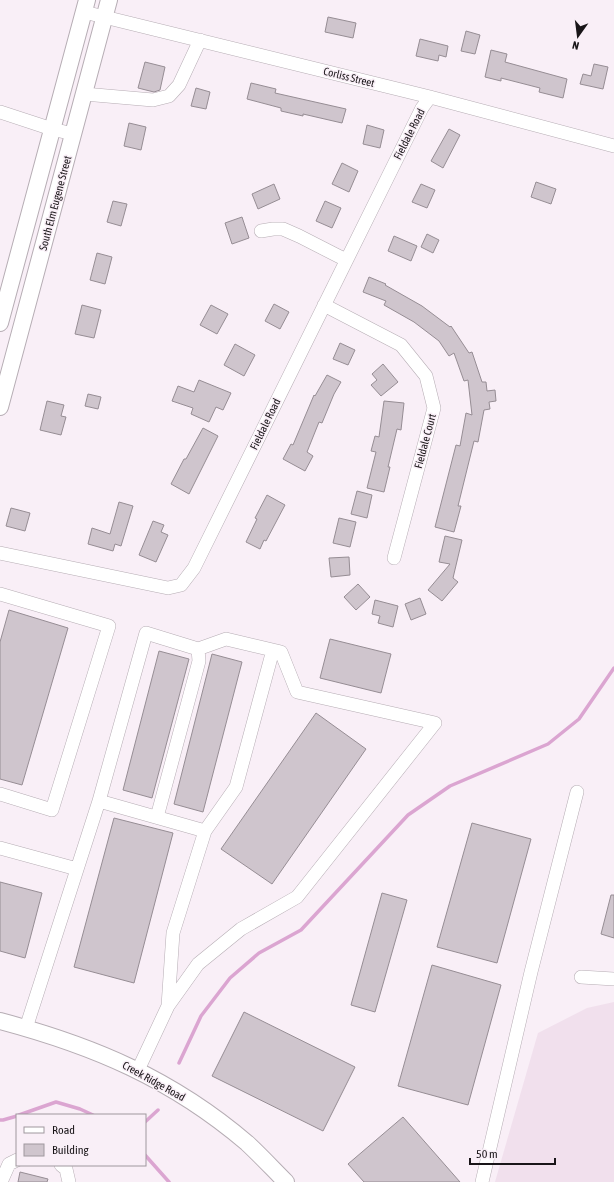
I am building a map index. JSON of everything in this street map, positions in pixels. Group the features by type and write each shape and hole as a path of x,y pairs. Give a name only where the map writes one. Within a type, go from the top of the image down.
{"main road":[{"name":"South Elm Eugene Street","path":"0,407 3,380 73,134 109,0"},
{"name":"South Elm Eugene Street","path":"0,324 85,6"},
{"name":"Creek Ridge Road","path":"0,1021 84,1046 138,1070 175,1090 222,1123 248,1144 286,1182"}],"street":[{"name":"Corliss Street","path":"85,6 105,17 430,97 614,146"},
{"path":"84,94 153,100 169,96 179,85 200,40"},
{"name":"Fieldale Road","path":"0,553 168,588 181,585 194,568 422,108 430,97"},
{"path":"0,112 52,129 73,134"},
{"path":"261,231 273,228 283,229 346,260"},
{"name":"Fieldale Court","path":"324,306 401,344 426,376 434,408 394,558"},
{"path":"0,594 109,626 52,810 0,794"},
{"path":"26,1028 99,801 146,633 198,649 226,638 280,652 297,692 435,723 297,897 241,929 198,964 168,1006 138,1070"},
{"path":"158,818 199,661 198,649"},
{"path":"168,1006 173,933 205,831 236,786 273,650"},
{"path":"482,1182 531,972 578,792"},
{"path":"99,801 205,831"},
{"path":"0,848 77,869"},
{"path":"581,977 614,979"},
{"path":"1,1182 9,1164 16,1160"},
{"path":"62,1166 66,1169 69,1182"}],"shaded area":[{"path":"614,1002 614,1182 495,1182 538,1033 587,1008"}],"building":[{"path":"328,17 356,23 353,38 325,32"},
{"path":"466,31 480,35 475,54 461,51"},
{"path":"420,39 448,46 446,57 439,55 438,61 416,56"},
{"path":"491,50 507,54 505,62 567,79 563,98 539,92 540,88 501,78 501,81 485,77"},
{"path":"145,62 165,67 160,90 154,92 138,88"},
{"path":"594,64 608,67 603,89 580,84 583,74 591,76"},
{"path":"251,83 276,89 275,93 346,109 342,123 303,114 303,116 281,111 281,108 247,99"},
{"path":"196,88 210,92 206,109 191,106"},
{"path":"129,123 146,127 141,150 124,146"},
{"path":"367,125 384,130 380,148 363,144"},
{"path":"449,129 460,135 443,168 431,161"},
{"path":"342,163 358,171 349,192 332,184"},
{"path":"536,182 556,189 551,204 531,197"},
{"path":"274,184 280,199 258,209 252,194"},
{"path":"421,184 435,190 427,208 412,202"},
{"path":"113,201 127,204 121,226 107,222"},
{"path":"325,201 341,208 332,228 316,221"},
{"path":"242,217 249,238 232,244 225,223"},
{"path":"427,234 439,240 433,253 421,247"},
{"path":"394,236 417,246 411,261 388,251"},
{"path":"97,253 112,257 105,284 90,280"},
{"path":"369,277 386,284 385,285 422,306 450,327 451,326 469,353 472,352 482,382 486,382 487,391 495,390 496,401 489,402 490,409 484,410 478,442 474,441 458,506 461,506 454,532 435,527 456,445 460,446 466,413 472,415 468,380 464,381 454,353 449,356 439,341 414,322 384,305 386,301 363,292"},
{"path":"274,304 289,312 280,329 265,321"},
{"path":"82,305 101,310 94,338 75,334"},
{"path":"211,305 228,314 217,334 200,325"},
{"path":"340,343 355,350 348,365 333,359"},
{"path":"235,344 255,355 244,376 224,365"},
{"path":"383,364 398,382 381,396 371,385 377,380 372,374"},
{"path":"327,375 341,382 334,394 322,423 319,422 307,452 313,456 305,471 283,459 291,444 293,445 314,395 315,396"},
{"path":"199,380 231,393 223,410 216,407 209,422 191,414 193,408 172,401 178,386 194,392"},
{"path":"88,394 101,397 98,409 85,406"},
{"path":"47,401 64,405 61,416 66,417 61,435 40,430"},
{"path":"384,401 404,403 401,430 397,429 384,492 367,488 376,452 371,451 375,436 379,437"},
{"path":"203,428 218,436 189,494 171,484"},
{"path":"357,491 372,495 367,518 351,514"},
{"path":"267,495 285,505 266,541 264,540 260,549 246,542 257,519 255,518"},
{"path":"119,502 133,506 121,546 115,544 113,551 88,544 92,528 110,534"},
{"path":"11,508 30,513 25,531 6,526"},
{"path":"339,518 356,522 350,547 333,543"},
{"path":"153,521 164,525 161,532 168,535 156,562 139,555"},
{"path":"445,536 462,540 453,578 458,582 442,601 428,590 450,564 439,562"},
{"path":"349,557 350,575 331,577 329,558"},
{"path":"358,584 370,597 356,610 344,597"},
{"path":"420,598 426,614 411,620 405,604"},
{"path":"375,600 398,606 393,627 378,623 380,616 372,614"},
{"path":"9,610 68,628 22,785 0,779 0,642"},
{"path":"330,639 391,654 381,693 320,678"},
{"path":"159,651 189,659 152,798 123,790"},
{"path":"212,654 242,662 203,812 174,804"},
{"path":"316,713 366,749 272,884 221,849"},
{"path":"114,818 173,833 134,983 74,967"},
{"path":"472,823 531,839 497,963 437,947"},
{"path":"0,882 42,893 25,958 0,951"},
{"path":"382,893 407,900 375,1012 351,1005"},
{"path":"611,895 614,895 614,938 601,934"},
{"path":"432,965 501,985 468,1105 398,1086"},
{"path":"244,1012 355,1067 323,1131 212,1076"},
{"path":"403,1117 460,1182 364,1182 348,1164"},
{"path":"20,1172 48,1179 47,1182 18,1182"}],"waterway":[{"path":"179,1063 201,1016 230,978 259,953 301,930 408,815 450,786 548,744 579,719 614,668"},
{"path":"22,1114 56,1102 91,1114"},
{"path":"146,1121 158,1110"},
{"path":"0,1120 16,1116"},
{"path":"146,1156 169,1182"}]}
